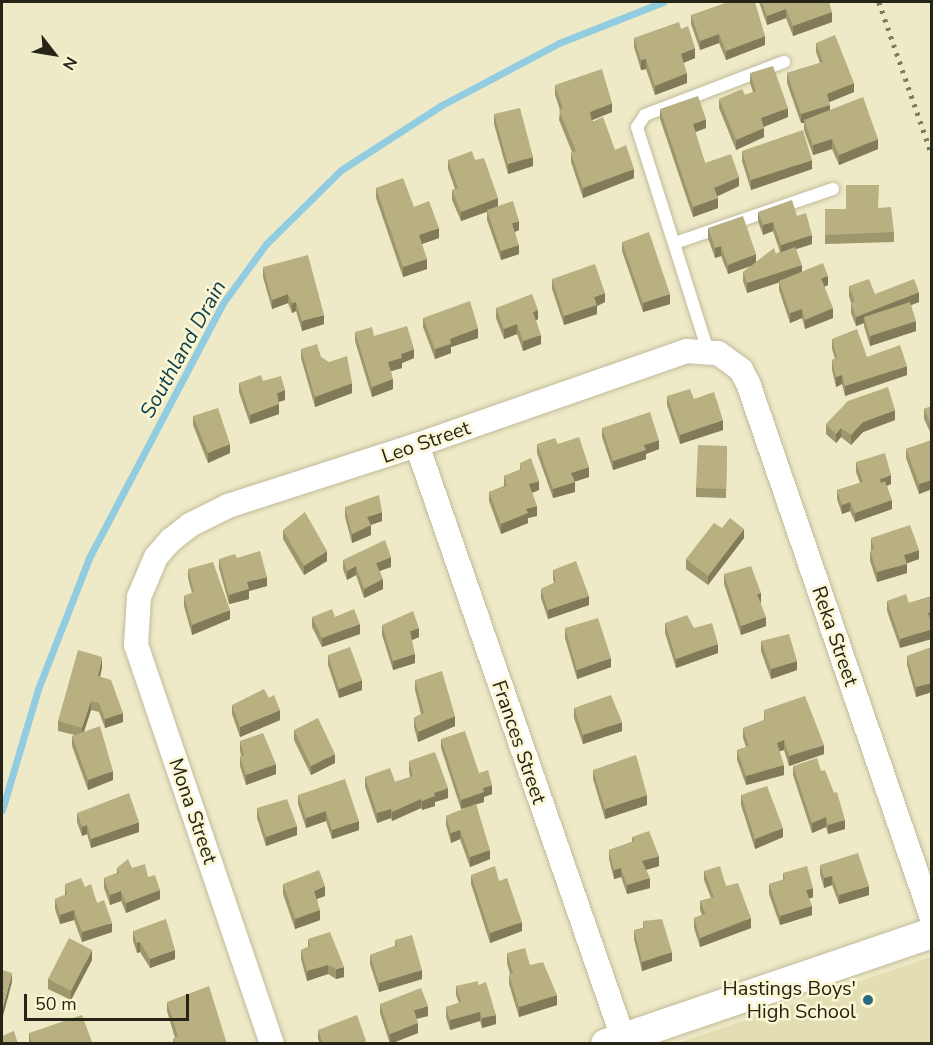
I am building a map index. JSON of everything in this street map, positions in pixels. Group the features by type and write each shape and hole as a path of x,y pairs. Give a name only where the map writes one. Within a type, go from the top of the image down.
{"street":[{"name":"Leo Street","path":"146,576 156,557 171,540 206,515 417,445 687,351 718,355"},
{"name":"Reka Street","path":"718,355 741,370 753,396 932,918"},
{"name":"Frances Street","path":"417,445 615,1041"},
{"name":"Mona Street","path":"146,576 139,597 136,645 272,1044"},
{"path":"615,1041 932,933"}],"lane":[{"path":"718,355 675,243 638,133 640,121 645,115 784,62"},
{"path":"675,243 833,189"}],"shaded area":[{"name":"Hastings Boys' High School","path":"931,957 931,1043 678,1043"}],"building":[{"path":"728,2 755,2 765,36 726,51 719,34 700,41 691,15"},
{"path":"762,2 829,2 832,12 793,26 786,9 767,16"},
{"path":"679,22 681,29 688,26 695,48 681,54 687,73 655,86 646,59 641,60 634,38"},
{"path":"835,35 854,83 827,94 830,105 801,114 787,73 823,62 816,43"},
{"path":"773,66 788,108 761,118 764,128 736,140 719,99 742,89 745,95 756,91 750,73"},
{"path":"602,69 612,103 590,112 592,122 603,117 615,150 626,145 634,169 583,188 571,153 576,151 559,110 563,109 555,85"},
{"path":"698,96 706,119 693,124 705,163 731,154 739,177 714,188 718,198 693,207 660,109"},
{"path":"863,97 878,139 839,155 832,139 813,145 804,120"},
{"path":"520,108 533,157 508,164 494,114"},
{"path":"803,130 812,160 751,180 742,151"},
{"path":"472,151 475,160 484,158 498,198 461,212 452,190 458,188 448,160"},
{"path":"403,178 414,207 429,201 439,228 419,235 427,259 403,267 376,188"},
{"path":"846,185 879,185 878,208 891,207 894,232 825,235 825,209 846,209"},
{"path":"792,200 797,216 806,213 812,235 781,245 773,222 763,225 758,212"},
{"path":"513,201 519,221 512,223 519,245 501,251 487,210"},
{"path":"743,216 756,254 728,265 721,246 715,248 708,228"},
{"path":"649,232 670,294 643,303 622,242"},
{"path":"795,247 802,265 747,283 743,272 774,248 776,254"},
{"path":"308,255 324,315 302,321 296,302 292,303 288,294 272,300 263,267"},
{"path":"823,263 828,276 821,278 833,308 805,320 802,309 790,313 779,281"},
{"path":"595,264 605,293 594,297 597,305 564,316 552,279"},
{"path":"869,279 875,294 914,279 919,292 856,317 851,303 855,301 849,286"},
{"path":"532,294 538,310 533,312 541,335 523,341 517,324 504,329 496,308"},
{"path":"470,301 478,328 450,339 451,344 435,349 423,318"},
{"path":"910,302 916,321 870,336 864,317"},
{"path":"407,326 414,349 401,354 402,358 388,362 393,379 372,387 355,332 372,327 374,336"},
{"path":"857,329 867,357 900,345 907,366 845,386 842,375 836,377 832,360 837,358 832,339"},
{"path":"317,344 321,357 329,362 347,356 352,383 315,397 301,349"},
{"path":"261,375 263,381 281,376 285,390 277,393 279,404 250,415 239,383"},
{"path":"888,387 895,410 863,422 851,435 841,428 836,434 826,424 848,401"},
{"path":"690,389 694,399 714,392 723,420 680,435 667,396"},
{"path":"932,406 932,427 924,409"},
{"path":"218,408 230,444 208,453 193,416"},
{"path":"650,412 659,440 644,445 646,450 613,461 602,428"},
{"path":"579,437 589,467 571,473 575,482 553,489 537,444 555,438 558,444"},
{"path":"932,440 932,480 919,484 906,449"},
{"path":"698,445 727,446 726,489 696,488"},
{"path":"885,453 891,475 880,479 881,483 885,481 892,500 855,513 850,502 842,505 837,490 863,482 856,462"},
{"path":"531,458 539,481 529,484 537,506 526,509 528,513 501,524 489,492 507,486 504,476 521,469 520,463"},
{"path":"379,495 382,512 367,517 371,525 352,534 345,507"},
{"path":"305,512 327,551 304,566 283,530"},
{"path":"730,518 744,529 708,576 686,559 714,523 722,528"},
{"path":"910,525 919,550 904,555 907,564 877,572 870,551 874,549 871,538"},
{"path":"385,540 391,557 376,563 383,579 364,589 356,566 347,571 343,560"},
{"path":"260,551 267,577 247,582 249,589 229,595 219,559 235,554 237,558"},
{"path":"576,561 589,596 548,610 541,589 556,582 553,570"},
{"path":"213,562 230,610 192,625 184,596 194,592 188,569"},
{"path":"751,566 761,593 757,594 766,617 741,626 724,574"},
{"path":"906,594 909,603 932,596 932,612 928,613 932,629 900,639 887,601"},
{"path":"332,609 335,617 354,609 360,624 322,638 312,617"},
{"path":"413,611 419,628 410,631 415,654 393,661 382,625"},
{"path":"687,615 694,628 712,623 718,644 676,659 665,623"},
{"path":"598,618 611,658 577,670 565,628"},
{"path":"789,634 797,661 771,669 761,641"},
{"path":"350,647 362,680 339,689 328,655"},
{"path":"932,647 932,683 916,687 907,656"},
{"path":"78,650 102,657 98,676 111,680 123,713 105,719 99,703 91,701 82,728 58,721"},
{"path":"442,671 455,716 418,732 414,718 424,713 415,680"},
{"path":"264,689 269,698 274,695 280,710 240,727 232,705"},
{"path":"611,695 622,722 583,735 574,708"},
{"path":"805,696 824,745 789,756 784,740 777,743 784,765 746,776 737,750 749,746 743,728 765,720 764,710"},
{"path":"318,718 335,754 311,766 294,730"},
{"path":"100,726 113,771 88,780 72,736"},
{"path":"465,731 479,773 488,770 492,785 483,788 484,792 461,800 441,739"},
{"path":"263,733 276,764 246,775 240,757 244,755 240,741"},
{"path":"435,752 448,788 434,793 435,796 422,801 421,799 392,812 391,809 377,813 365,777 390,768 395,782 413,776 409,761"},
{"path":"636,755 647,795 605,809 593,770"},
{"path":"817,758 821,771 825,770 834,793 837,792 845,820 828,825 826,817 812,823 793,766"},
{"path":"345,779 359,821 332,830 326,811 306,818 298,795"},
{"path":"767,786 783,828 755,839 741,795"},
{"path":"129,793 139,822 91,839 87,825 82,827 77,813"},
{"path":"287,799 297,826 266,837 257,808"},
{"path":"476,804 490,850 470,857 460,830 451,833 446,816"},
{"path":"649,831 659,856 642,861 650,878 627,885 621,868 614,870 609,850 634,841 632,837"},
{"path":"858,853 869,886 839,895 832,876 824,878 820,865"},
{"path":"128,859 132,868 145,864 148,877 155,875 160,890 126,903 121,891 110,895 104,878 119,873 117,868"},
{"path":"495,866 499,881 507,878 522,922 490,933 471,875"},
{"path":"720,866 726,886 738,883 751,918 700,938 694,918 706,914 700,901 714,897 704,871"},
{"path":"807,866 813,888 806,890 812,906 780,916 769,884 785,879 783,873"},
{"path":"319,870 325,886 314,891 320,910 295,919 283,884"},
{"path":"81,878 85,887 91,884 97,903 104,900 112,923 82,932 74,910 60,915 55,899 67,894 65,884"},
{"path":"166,919 175,950 150,959 140,942 137,943 133,931"},
{"path":"662,919 672,952 642,962 634,930 644,928 643,921"},
{"path":"330,932 344,967 336,969 328,965 307,971 301,950 310,946 308,939"},
{"path":"412,935 422,970 379,983 370,955 397,946 395,940"},
{"path":"69,938 92,950 71,991 48,979"},
{"path":"525,948 530,965 543,962 557,995 519,1007 509,975 513,973 507,953"},
{"path":"2,970 12,973 2,1011"},
{"path":"478,981 478,985 486,982 496,1015 482,1018 480,1012 450,1020 446,1007 461,1002 456,986"},
{"path":"209,986 227,1044 174,1044 173,1039 178,1036 167,1002"},
{"path":"421,988 428,1006 414,1010 418,1023 390,1034 380,1004"},
{"path":"82,1015 92,1042 89,1044 32,1044 29,1033"},
{"path":"357,1015 366,1041 361,1044 323,1044 318,1030"},
{"path":"14,1031 18,1044 2,1044 2,1036"}],"waterway":[{"name":"Southland Drain","path":"2,810 38,689 89,558 223,303 266,244 341,170 442,105 559,43 663,2"}],"railway":[{"path":"879,2 932,155"}],"place":[{"name":"Hastings Boys' High School","path":"868,1000"}]}
